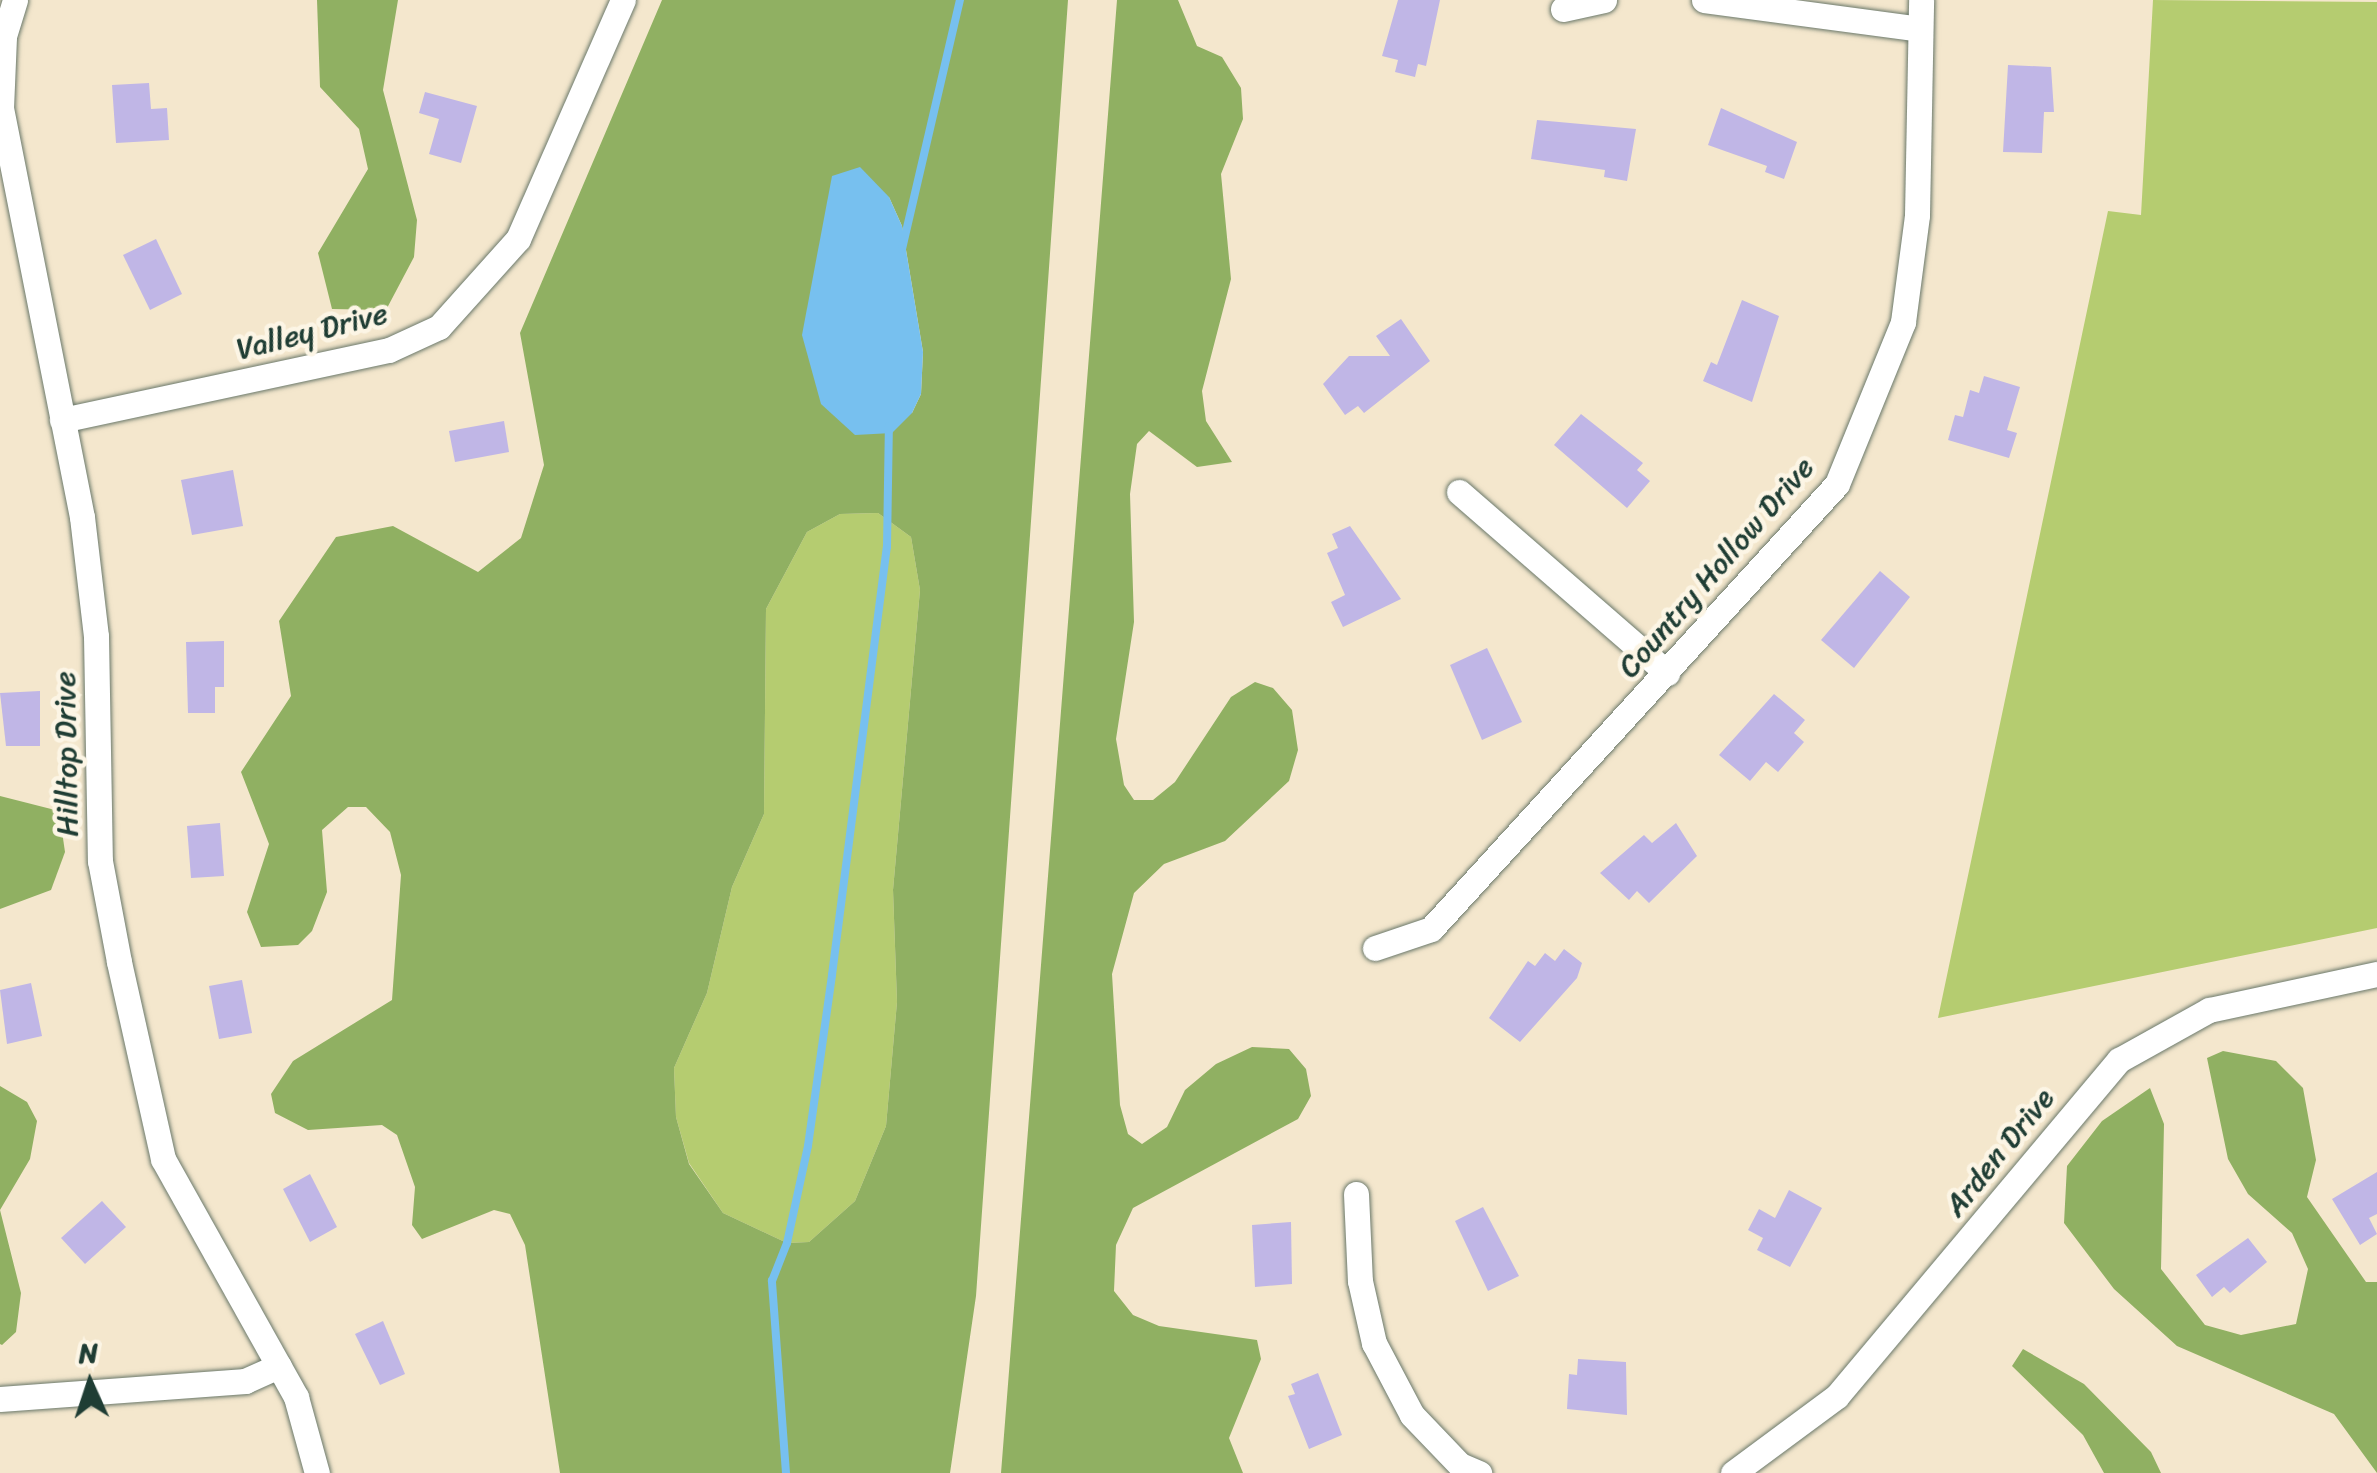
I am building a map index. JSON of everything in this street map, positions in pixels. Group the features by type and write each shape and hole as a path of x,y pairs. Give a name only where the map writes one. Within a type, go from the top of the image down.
{"street":[{"name":"Hilltop Drive","path":"15,0 4,37 1,108 82,517 96,636 100,860 163,1160 296,1397 317,1473"},
{"name":"Valley Drive","path":"62,420 390,350 439,327 518,238 623,0"},
{"path":"1564,9 1604,0"},
{"path":"1704,0 1920,29"},
{"name":"Country Hollow Drive","path":"1375,948 1431,929 1837,484 1903,322 1917,215 1921,0"},
{"path":"1459,492 1668,673"},
{"name":"Arden Drive","path":"1733,1473 1837,1396 2119,1060 2209,1010 2377,974"},
{"path":"1356,1194 1360,1281 1374,1343 1412,1415 1460,1465 1479,1473"},
{"path":"0,1399 245,1382 279,1366"}],"green space":[{"path":"317,0 398,0 383,90 417,220 414,257 386,310 332,309 318,253 368,169 359,129 320,87"},
{"path":"662,0 1068,0 976,1296 950,1473 560,1473 525,1245 510,1214 494,1210 422,1239 412,1225 415,1187 397,1135 382,1125 308,1130 275,1113 271,1094 293,1061 392,1000 401,875 390,832 366,807 348,807 322,830 327,892 312,931 298,945 261,947 247,912 269,844 241,772 291,696 279,621 336,537 393,526 478,572 521,538 544,465 520,333","holes":["889,197 902,226 923,352 921,394 912,413","878,513 911,537 920,590 893,890 897,1002 886,1126 855,1201 809,1242 787,1243 723,1213 689,1164 676,1117 674,1068 707,993 732,887 764,814 766,609 807,532 840,514"]},
{"path":"1117,0 1178,0 1197,46 1222,57 1241,88 1243,119 1221,174 1231,279 1202,391 1206,421 1232,462 1197,467 1149,431 1137,444 1130,494 1134,622 1116,739 1124,785 1134,800 1153,800 1175,782 1231,697 1255,682 1273,688 1292,710 1298,750 1289,781 1225,841 1164,864 1134,893 1112,974 1120,1105 1128,1134 1142,1144 1167,1127 1185,1090 1216,1064 1252,1047 1289,1049 1306,1069 1311,1096 1298,1119 1133,1208 1116,1245 1114,1291 1133,1315 1159,1326 1257,1340 1261,1359 1229,1438 1243,1473 1001,1473"},
{"path":"2153,0 2377,2 2377,928 1938,1018 2108,211 2141,215"},
{"path":"878,513 911,537 920,590 893,890 897,1002 886,1126 855,1201 809,1242 787,1243 723,1213 689,1163 676,1117 674,1068 707,993 732,887 764,814 766,609 807,532 840,514"},
{"path":"0,796 59,811 65,852 51,890 0,909"},
{"path":"2223,1051 2276,1061 2303,1088 2316,1160 2307,1197 2366,1282 2377,1282 2377,1473 2334,1414 2177,1346 2114,1289 2064,1223 2067,1166 2102,1121 2150,1088 2164,1124 2161,1269 2205,1325 2241,1335 2296,1324 2308,1269 2292,1233 2248,1194 2228,1159 2207,1058"},
{"path":"0,1086 27,1102 37,1121 30,1159 0,1210"},
{"path":"0,1210 21,1293 16,1332 2,1345 0,1344"},
{"path":"2023,1349 2084,1384 2151,1452 2161,1473 2104,1473 2083,1435 2012,1366"}],"water":[{"path":"860,167 889,197 902,226 923,352 921,394 912,413 892,433 855,435 821,404 802,335 832,176"}],"building":[{"path":"1398,0 1440,0 1426,66 1418,64 1415,77 1395,72 1398,60 1382,56"},
{"path":"2008,65 2051,67 2054,112 2044,112 2042,153 2003,152"},
{"path":"149,83 151,109 167,108 169,140 116,143 112,85"},
{"path":"425,92 477,106 461,163 429,154 439,119 419,113"},
{"path":"1721,108 1797,142 1784,179 1765,172 1767,166 1708,145"},
{"path":"1537,120 1636,129 1627,181 1604,177 1605,170 1531,159"},
{"path":"156,239 182,294 150,310 123,255"},
{"path":"1742,300 1779,316 1752,402 1703,381 1711,362 1717,365"},
{"path":"1401,319 1430,361 1364,413 1358,406 1345,415 1323,384 1349,356 1390,356 1376,336"},
{"path":"1984,376 2020,387 2007,430 2017,433 2009,458 1948,440 1955,415 1963,417 1970,390 1979,393"},
{"path":"1581,414 1643,463 1637,470 1650,481 1627,508 1554,445"},
{"path":"504,421 509,452 455,462 449,431"},
{"path":"233,470 243,526 192,535 181,480"},
{"path":"1350,526 1401,599 1343,627 1331,602 1345,595 1327,553 1338,548 1332,534"},
{"path":"1880,571 1910,597 1854,668 1821,640"},
{"path":"224,641 224,687 215,687 215,713 188,713 186,642"},
{"path":"1487,648 1522,722 1482,740 1450,665"},
{"path":"40,691 40,746 6,746 0,693"},
{"path":"1774,694 1805,720 1794,733 1804,742 1778,772 1766,762 1750,781 1719,755"},
{"path":"220,823 224,876 191,878 187,826"},
{"path":"1676,823 1697,856 1649,903 1637,891 1629,900 1600,873 1644,835 1652,843"},
{"path":"1564,949 1582,963 1577,978 1520,1042 1489,1018 1528,961 1535,966 1545,953 1555,961"},
{"path":"242,980 252,1033 219,1039 209,986"},
{"path":"31,983 42,1036 7,1044 0,990"},
{"path":"2377,1172 2377,1214 2369,1218 2377,1234 2360,1245 2332,1199"},
{"path":"310,1174 337,1227 310,1242 283,1189"},
{"path":"1789,1190 1822,1208 1790,1267 1757,1250 1763,1238 1748,1230 1759,1209 1775,1218"},
{"path":"102,1201 126,1227 85,1264 61,1238"},
{"path":"1483,1207 1519,1276 1488,1291 1455,1221"},
{"path":"1291,1222 1292,1284 1255,1287 1252,1225"},
{"path":"2248,1238 2267,1262 2230,1293 2224,1287 2212,1297 2196,1275"},
{"path":"383,1321 405,1374 380,1385 355,1334"},
{"path":"1578,1359 1626,1362 1627,1415 1567,1409 1569,1374 1577,1375"},
{"path":"1318,1373 1342,1435 1309,1449 1288,1396 1295,1394 1291,1384"}],"waterway":[{"path":"902,249 960,0"},
{"path":"786,1473 772,1281 787,1243 808,1146 832,975 887,547 889,426"}]}
